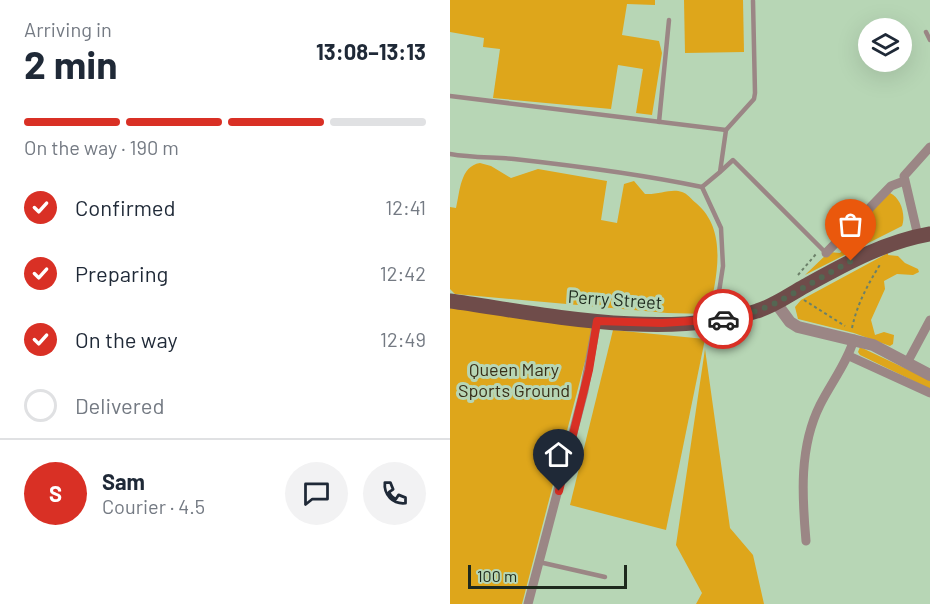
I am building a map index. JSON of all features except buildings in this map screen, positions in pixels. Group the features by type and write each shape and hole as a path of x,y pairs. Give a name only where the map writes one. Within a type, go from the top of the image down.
{"main road":[{"name":"Perry Street","path":"450,301 597,321 714,321 757,311 776,303 864,254 924,235"}],"street":[{"path":"924,235 904,181 907,171 930,147"},
{"path":"826,253 891,186 904,181"},
{"path":"776,303 790,322 798,327 854,335 930,375"},
{"path":"907,363 930,320"},
{"path":"528,604 587,381 597,321"},
{"path":"806,541 802,501 807,444 818,408 849,356 854,335"},
{"path":"849,356 930,393"}],"lane":[{"path":"720,172 726,130 754,99 753,1"},
{"path":"659,122 669,20"},
{"path":"926,32 930,40"},
{"path":"450,96 726,130"},
{"path":"450,154 474,158 512,159 645,176 702,187"},
{"path":"702,187 733,160 826,253"},
{"path":"702,187 721,228 723,266 714,321"},
{"path":"539,562 605,577"}],"path":[{"path":"797,275 818,252 826,253"},
{"path":"854,335 855,313 866,288 883,260"},
{"path":"802,298 854,335"}],"green space":[{"path":"450,0 655,0 655,5 627,4 622,35 659,41 662,53 652,115 636,113 643,69 618,65 611,109 493,98 500,49 483,47 484,38 450,32"},
{"path":"684,0 743,0 744,52 685,53"},
{"path":"480,163 491,166 511,178 538,169 607,181 601,220 617,223 624,184 634,181 645,194 678,191 686,194 706,214 713,227 716,241 717,270 709,314 667,313 455,294 450,289 450,207 456,208 462,181 468,169"},
{"path":"890,193 902,207 902,226 805,275 829,252 840,253 864,227 862,221"},
{"path":"888,253 888,255 898,256 919,272 913,275 897,274 884,281 885,289 871,320 875,335 884,332 894,335 893,344 890,346 854,333 798,319 795,307 801,300"},
{"name":"Queen Mary Sports Ground","path":"450,308 595,323 522,604 450,604"},
{"path":"613,330 705,339 666,530 570,505"},
{"path":"860,347 930,380 930,389 860,355 858,352"},
{"path":"705,349 730,528 753,555 764,604 696,604 702,593 676,545"}],"way so far":[{"path":"723,319 757,311 776,303 851,261"}],"route":[{"path":"559,491 589,370 597,321 662,323 723,319"}]}
